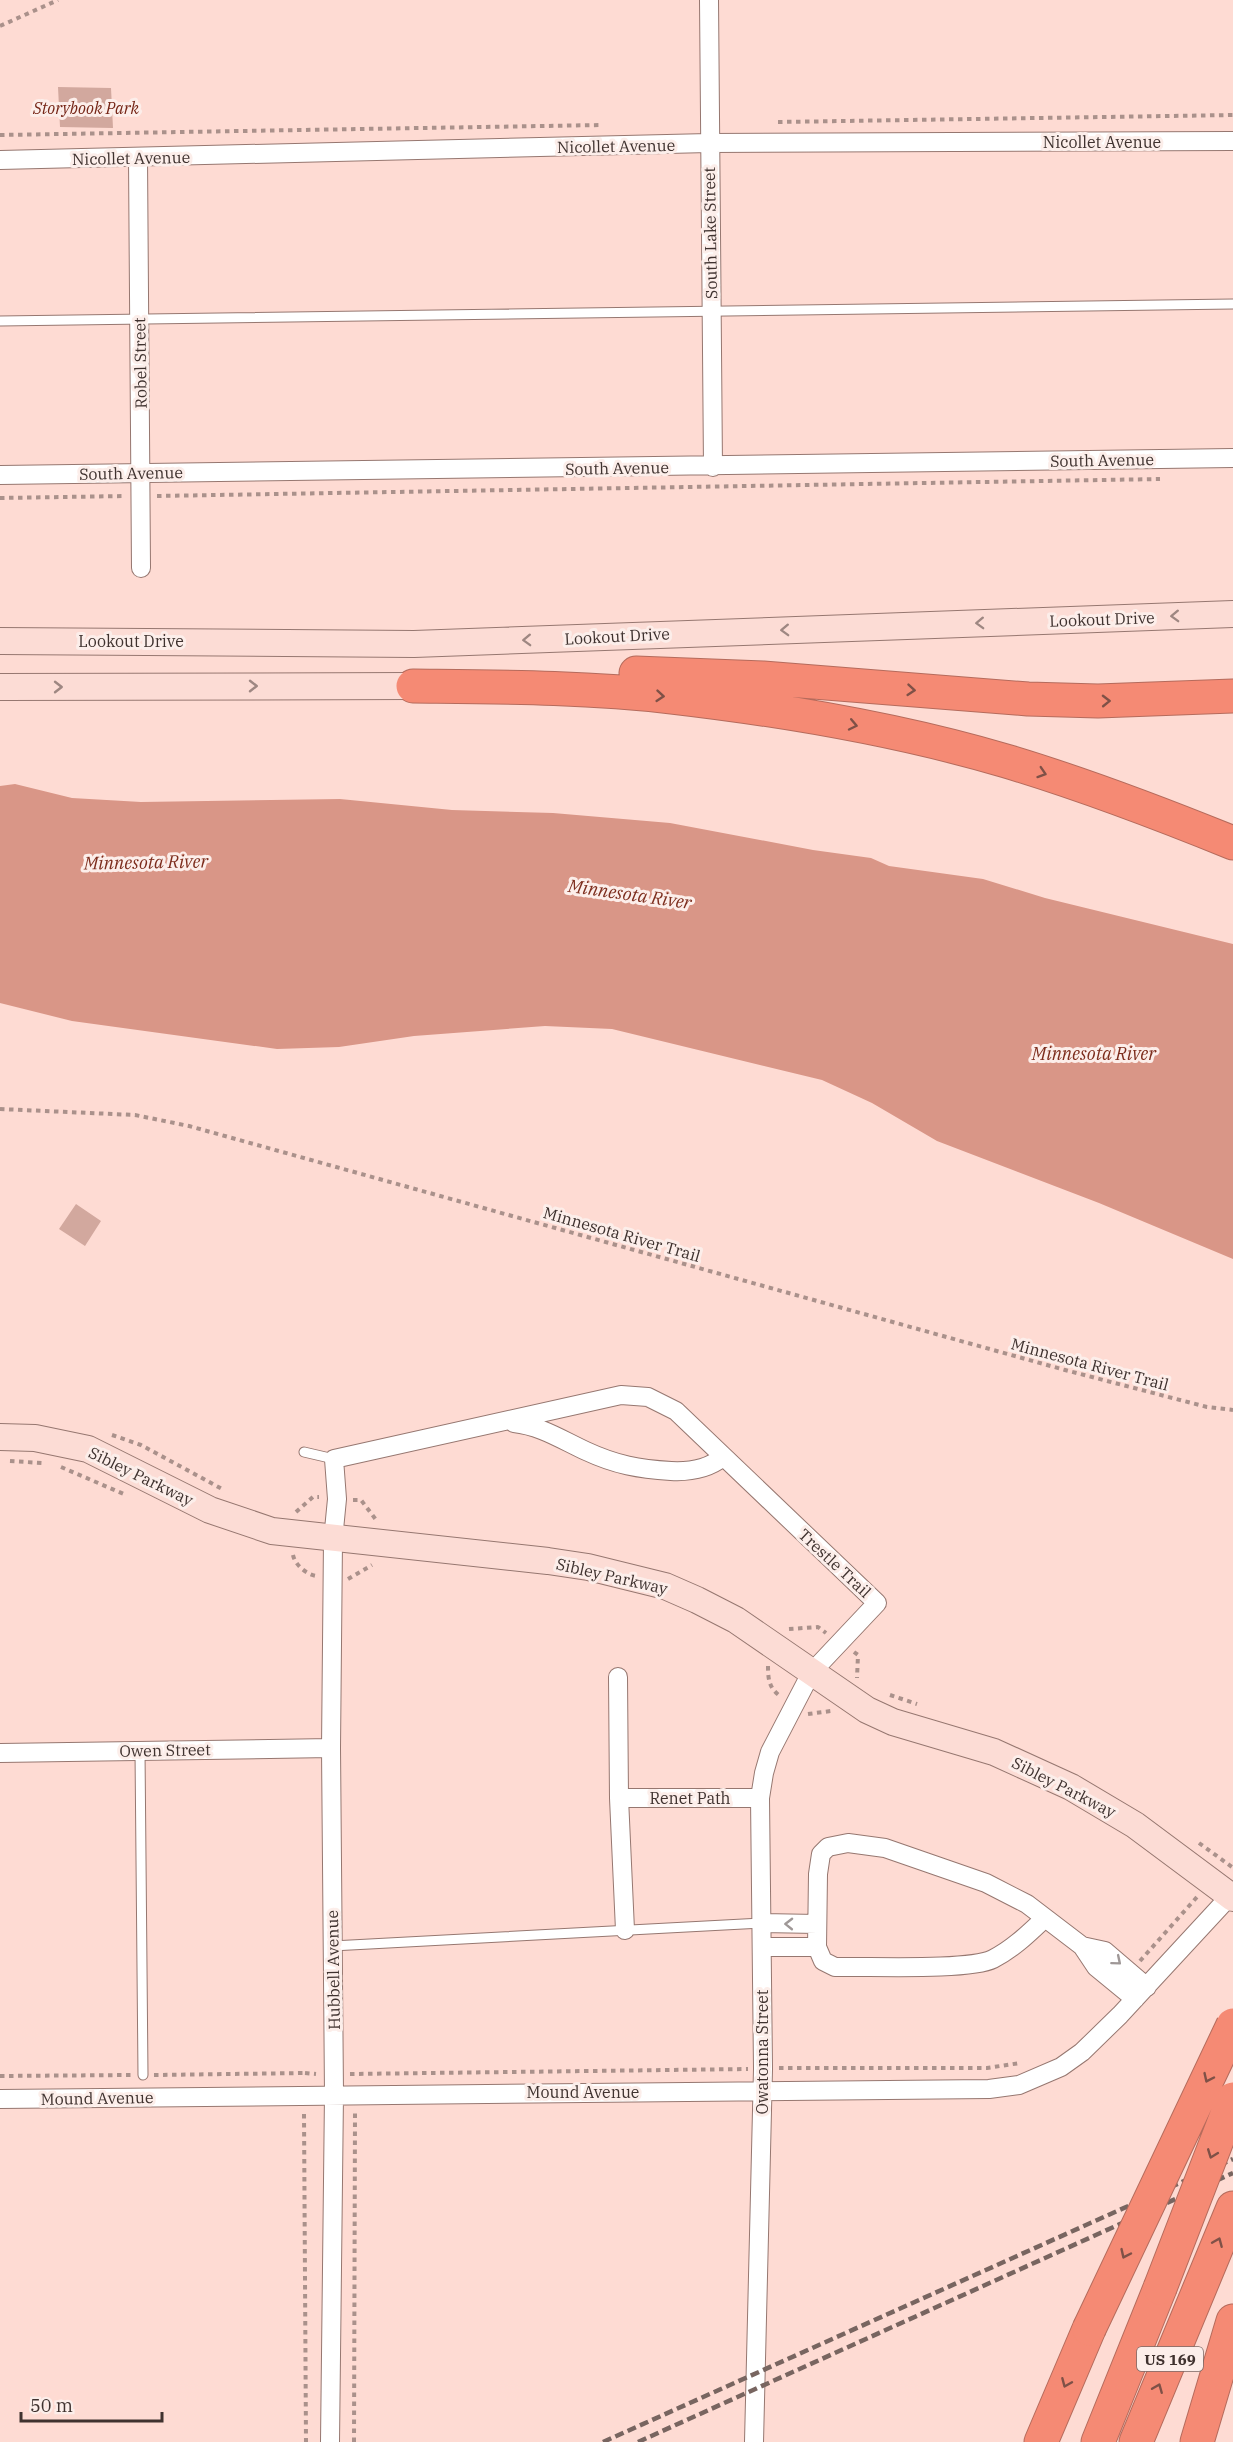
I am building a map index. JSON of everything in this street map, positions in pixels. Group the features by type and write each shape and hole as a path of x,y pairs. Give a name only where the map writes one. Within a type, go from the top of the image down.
{"highway":[{"path":"413,686 578,671 763,678 1028,699 1098,701 1233,696"},
{"path":"413,686 584,689 734,705 842,723 924,740 1006,761 1086,787 1233,843"},
{"path":"1041,2442 1089,2329 1233,2025"},
{"name":"US 169","path":"1098,2442 1233,2099"},
{"name":"US 169","path":"1136,2442 1233,2208"},
{"path":"1197,2442 1233,2321"}],"main road":[{"name":"Lookout Drive","path":"0,640 414,644 1233,614"},
{"path":"0,687 413,686"},
{"name":"Sibley Parkway","path":"0,1437 35,1438 88,1449 238,1522 272,1531 333,1540 558,1563 665,1586 736,1620 867,1710 893,1722 994,1752 1071,1787 1135,1824 1227,1901"}],"street":[{"name":"South Lake Street","path":"708,0 713,467"},
{"name":"Nicollet Avenue","path":"0,160 709,143 1233,141"},
{"name":"Robel Street","path":"138,158 141,568"},
{"name":"South Avenue","path":"0,476 141,472 713,467 1233,458"},
{"name":"Trestle Trail","path":"334,1459 621,1395 648,1397 676,1411 877,1603 811,1673"},
{"name":"Trestle Trail","path":"503,1422 534,1425 588,1452 634,1469 679,1472 711,1467 723,1457"},
{"name":"Hubbell Avenue","path":"330,2442 334,2094 330,1748 333,1540 337,1498 334,1459"},
{"name":"Owatonna Street","path":"754,2442 762,2091 760,1798 770,1752 811,1673"},
{"path":"618,1677 619,1798 625,1930"},
{"name":"Owen Street","path":"0,1753 330,1748"},
{"name":"Renet Path","path":"619,1798 760,1798"},
{"path":"1045,1918 1024,1938 992,1960 968,1964 835,1967 823,1962 817,1947 821,1854 828,1847 848,1843 885,1848 986,1883 1027,1904 1082,1946 1096,1967 1141,1993"},
{"name":"Mound Avenue","path":"0,2099 304,2094 989,2089 1019,2085 1061,2067 1082,2052 1227,1901"},
{"path":"762,1923 817,1924"},
{"path":"762,1947 817,1947"}],"lane":[{"path":"0,321 1233,303"},
{"path":"304,1452 334,1459"},
{"path":"140,1751 143,2075"},
{"path":"332,1946 762,1923"}],"path":[{"path":"0,26 58,0"},
{"path":"768,123 1233,115"},
{"path":"0,135 614,125"},
{"path":"0,498 1162,479"},
{"name":"Minnesota River Trail","path":"0,1109 135,1114 189,1126 1088,1376 1207,1407 1233,1410"},
{"path":"0,1461 51,1464 87,1477 137,1500"},
{"path":"282,1552 293,1552 295,1562 311,1576 351,1579 368,1565 378,1566"},
{"path":"768,1663 768,1682 773,1691 805,1714 831,1711 840,1716"},
{"path":"1188,1890 1227,1901"},
{"path":"778,2057 778,2068"},
{"path":"0,2076 305,2073 306,2442"},
{"path":"354,2442 357,2074"}],"green space":[{"name":"Storybook Park","path":"58,87 111,88 113,128 60,127"},
{"path":"76,1204 101,1221 85,1246 59,1229"}],"water":[{"name":"Minnesota River","path":"15,784 72,798 141,802 340,799 452,810 553,813 670,823 813,850 871,858 889,866 983,879 1045,898 1233,944 1233,1259 1099,1203 937,1141 872,1103 822,1080 612,1029 545,1026 414,1036 339,1047 277,1049 72,1021 0,1003 0,786"}],"railway":[{"path":"603,2442 1233,2159"},
{"path":"638,2442 1233,2173"}]}
